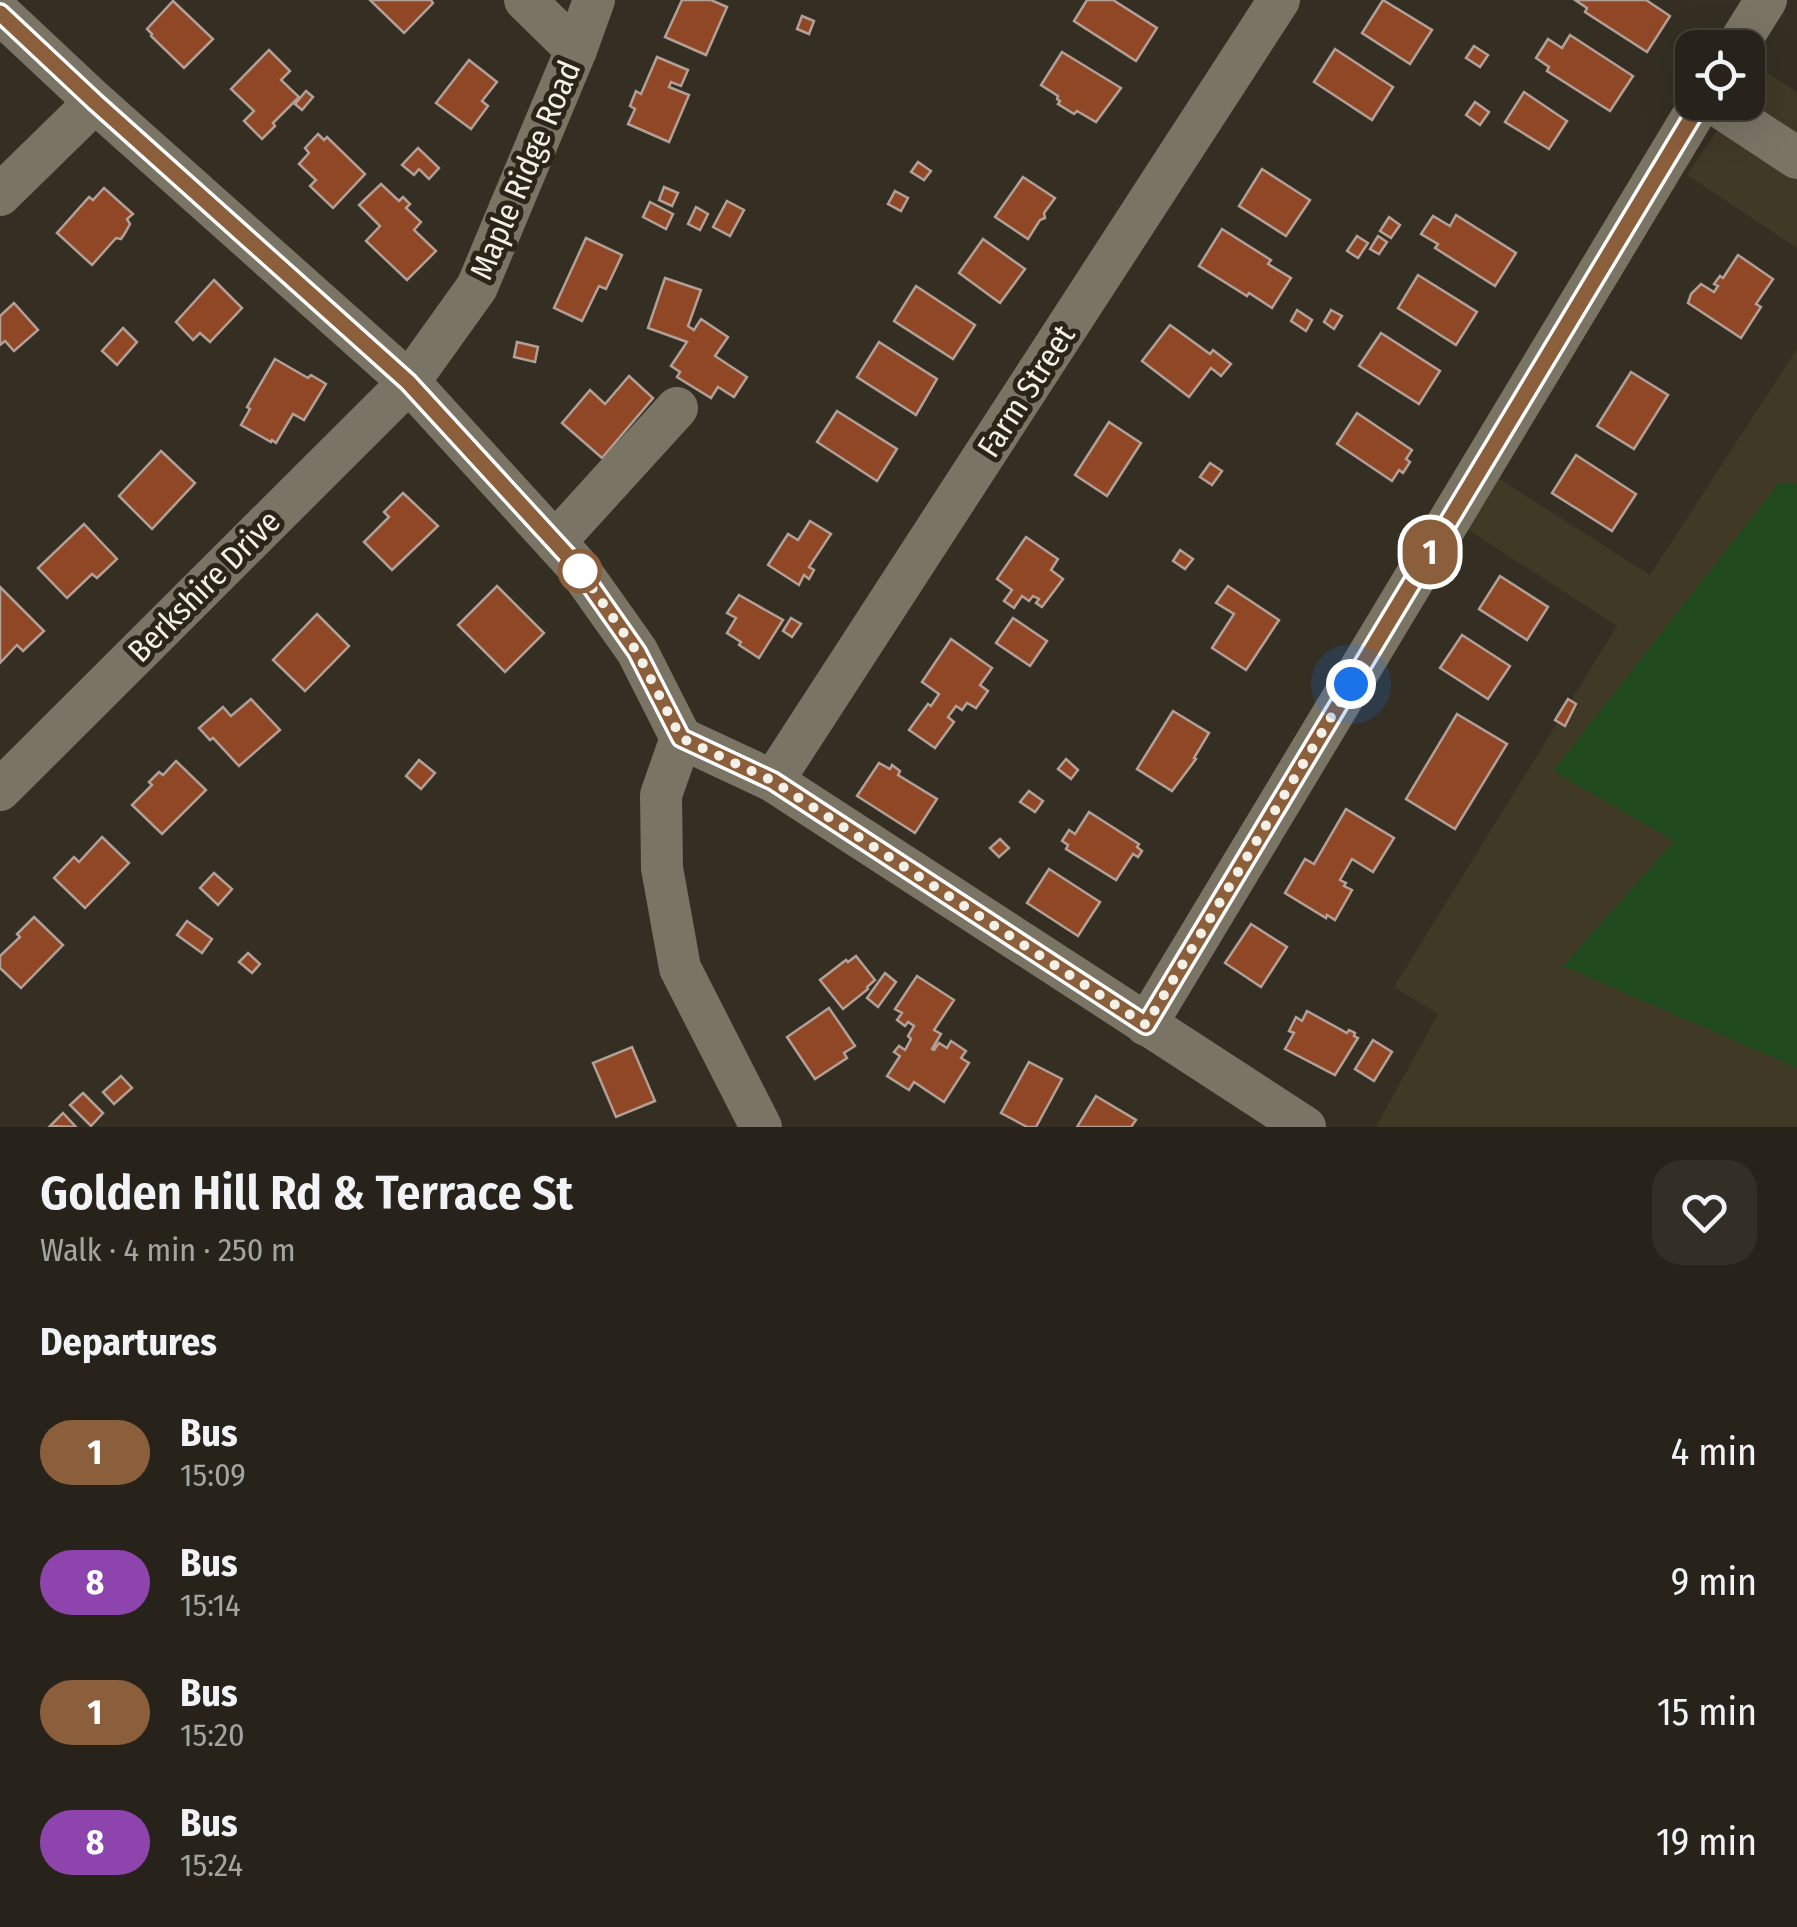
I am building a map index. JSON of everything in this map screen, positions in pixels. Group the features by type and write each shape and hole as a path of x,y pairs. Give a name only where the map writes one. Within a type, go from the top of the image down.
{"street":[{"path":"525,0 576,50"},
{"name":"Maple Ridge Road","path":"408,382 477,287 594,0"},
{"name":"Farm Street","path":"773,781 1279,0"},
{"path":"1747,30 1766,0"},
{"path":"0,13 408,382 576,565 637,652 681,738 773,781 1305,1127"},
{"path":"0,195 95,102"},
{"path":"1146,1025 1690,120"},
{"path":"1739,120 1797,158"},
{"name":"Berkshire Drive","path":"0,790 408,382"},
{"path":"555,542 677,408"},
{"path":"681,738 660,795 662,868 680,968 761,1127"}],"shaded area":[{"path":"1765,71 1797,92 1797,248 1687,175 1724,120 1765,120"},
{"path":"1797,349 1797,1127 1376,1127 1438,1014 1394,987 1617,626 1467,529 1498,478 1650,575"}],"green space":[{"path":"1797,483 1797,1068 1563,966 1674,841 1553,771 1778,484"}],"building":[{"path":"370,0 431,0 433,3 404,33"},
{"path":"682,0 711,0 727,7 706,55 665,37"},
{"path":"1087,0 1113,0 1157,28 1136,61 1074,21"},
{"path":"1383,0 1432,30 1410,64 1362,33"},
{"path":"1575,0 1646,0 1670,16 1647,52 1585,12 1587,8"},
{"path":"173,1 213,39 184,68 147,29"},
{"path":"802,16 814,21 809,34 797,29"},
{"path":"1570,35 1633,76 1610,111 1547,71 1549,67 1536,58 1548,39 1562,48"},
{"path":"1474,46 1488,55 1480,67 1466,58"},
{"path":"1335,49 1393,87 1372,120 1314,82"},
{"path":"269,50 290,71 281,80 299,97 262,139 244,121 254,111 231,89"},
{"path":"1062,52 1121,88 1096,122 1058,104 1058,96 1041,85"},
{"path":"657,57 688,70 681,86 671,82 669,87 689,95 669,142 628,124 635,109 630,106 636,91 641,94"},
{"path":"469,60 497,82 482,101 488,106 471,129 436,103"},
{"path":"306,91 313,97 302,110 295,104"},
{"path":"1524,92 1567,121 1549,149 1505,122"},
{"path":"1475,102 1489,112 1480,125 1466,115"},
{"path":"318,134 324,140 327,137 365,174 333,208 310,186 316,180 299,164 309,153 305,148"},
{"path":"418,148 439,168 429,179 419,169 414,175 402,165"},
{"path":"918,162 931,171 924,180 911,172"},
{"path":"1262,169 1310,200 1286,236 1239,206"},
{"path":"1023,177 1055,198 1028,239 995,217"},
{"path":"381,184 399,201 403,197 410,204 406,208 421,222 414,230 436,251 407,280 366,241 380,226 359,205"},
{"path":"664,187 678,193 672,206 659,200"},
{"path":"104,188 133,214 127,219 130,224 121,239 116,238 92,265 57,233 89,197 93,200"},
{"path":"895,191 908,198 901,211 888,204"},
{"path":"727,201 744,210 730,236 713,227"},
{"path":"650,202 673,214 666,229 643,217"},
{"path":"696,207 708,214 700,230 688,224"},
{"path":"1456,215 1516,253 1495,286 1435,248 1438,244 1421,234 1433,216 1450,226"},
{"path":"1389,217 1400,225 1391,238 1380,231"},
{"path":"1222,229 1271,260 1268,264 1291,278 1272,308 1199,266"},
{"path":"1357,236 1368,243 1358,258 1347,251"},
{"path":"1378,236 1387,242 1379,254 1370,249"},
{"path":"586,238 622,255 606,289 599,286 582,321 554,308"},
{"path":"983,239 1025,269 1000,303 959,273"},
{"path":"1738,255 1773,279 1756,304 1761,307 1741,338 1688,303 1701,284 1714,292 1718,286 1714,284 1720,276 1723,278"},
{"path":"1418,275 1477,312 1456,345 1398,308"},
{"path":"665,278 701,290 688,326 694,330 701,319 728,337 715,356 747,377 734,397 718,387 711,398 677,377 680,372 671,366 687,342 648,328"},
{"path":"214,280 242,308 210,342 200,333 193,340 176,322"},
{"path":"916,286 975,325 953,359 894,321"},
{"path":"14,303 38,330 14,351 5,341 0,345 0,316"},
{"path":"1297,310 1312,320 1306,331 1291,321"},
{"path":"1331,310 1342,316 1334,329 1324,322"},
{"path":"1170,325 1231,364 1221,376 1211,368 1189,397 1142,361"},
{"path":"123,328 137,342 117,365 102,351"},
{"path":"1381,333 1440,371 1419,404 1359,366"},
{"path":"517,342 538,347 535,362 514,357"},
{"path":"879,342 937,379 916,415 857,377"},
{"path":"275,359 326,384 304,420 293,414 276,443 241,425"},
{"path":"1631,372 1668,395 1634,449 1597,426"},
{"path":"629,376 653,398 602,458 562,423 590,390 605,404"},
{"path":"837,411 897,449 877,481 817,442"},
{"path":"1357,413 1412,450 1403,473 1399,470 1392,481 1337,444"},
{"path":"1109,422 1141,443 1107,496 1075,475"},
{"path":"161,451 195,483 152,529 119,496"},
{"path":"1576,455 1636,494 1612,531 1552,493"},
{"path":"1210,463 1222,471 1212,485 1200,477"},
{"path":"403,493 438,526 392,570 364,542 389,517 384,512"},
{"path":"810,521 831,534 809,567 814,570 809,579 804,575 799,585 768,565 788,534 798,540"},
{"path":"84,524 117,559 97,578 92,574 67,598 38,568"},
{"path":"1026,537 1058,559 1051,570 1063,579 1042,607 1036,603 1039,599 1033,596 1029,601 1022,596 1014,608 1004,601 1012,590 997,579"},
{"path":"1180,550 1193,559 1185,569 1173,561"},
{"path":"1500,576 1548,607 1527,640 1479,609"},
{"path":"497,586 544,633 505,672 458,625"},
{"path":"1228,586 1279,620 1246,670 1212,648 1234,614 1216,603"},
{"path":"0,587 44,631 23,651 17,645 0,663"},
{"path":"739,595 783,620 759,658 727,633 736,618 727,613"},
{"path":"317,614 349,646 305,691 273,660"},
{"path":"791,618 801,624 792,637 783,631"},
{"path":"1013,618 1047,641 1030,666 996,643"},
{"path":"1462,635 1510,666 1488,699 1440,668"},
{"path":"951,639 992,668 980,685 988,691 976,708 967,703 962,710 956,706 948,717 954,722 935,748 909,730 939,694 922,682"},
{"path":"251,699 280,730 239,766 199,728 223,707 231,716"},
{"path":"1568,699 1576,704 1565,726 1555,720"},
{"path":"1173,711 1209,733 1196,759 1172,791 1137,769"},
{"path":"1457,714 1507,744 1455,829 1406,799"},
{"path":"1066,759 1078,770 1071,779 1058,769"},
{"path":"419,760 435,773 421,789 406,776"},
{"path":"176,761 206,790 162,834 132,805 159,772 163,775"},
{"path":"879,763 890,769 892,765 900,771 898,775 937,799 915,833 857,796"},
{"path":"1029,791 1043,801 1035,812 1020,802"},
{"path":"1346,809 1394,838 1373,872 1352,859 1340,880 1352,890 1335,920 1285,893 1305,859 1314,864"},
{"path":"1089,812 1139,844 1137,847 1142,851 1138,857 1133,854 1116,880 1066,849 1068,845 1062,841 1069,830 1075,834"},
{"path":"102,837 129,863 85,908 54,878 74,857 79,862"},
{"path":"1000,839 1009,848 999,857 990,848"},
{"path":"1049,869 1100,902 1078,936 1027,903"},
{"path":"214,873 232,889 218,905 200,888"},
{"path":"34,917 63,945 21,988 0,968 0,956"},
{"path":"187,921 212,939 202,953 177,935"},
{"path":"1251,924 1287,947 1261,987 1225,963"},
{"path":"248,953 260,964 252,973 239,962"},
{"path":"856,956 875,980 843,1009 820,980"},
{"path":"885,973 896,982 878,1007 867,998"},
{"path":"917,976 954,1000 934,1030 941,1034 932,1049 939,1043 947,1048 951,1041 966,1051 961,1058 969,1063 944,1102 914,1082 909,1090 887,1076 900,1056 894,1052 899,1046 905,1050 911,1039 908,1036 914,1026 897,1020 902,1013 895,1009"},
{"path":"829,1008 855,1046 844,1053 847,1058 815,1079 787,1037"},
{"path":"1307,1011 1347,1033 1355,1033 1358,1038 1335,1075 1285,1049 1294,1033 1289,1031 1296,1017 1302,1021"},
{"path":"1373,1040 1392,1052 1374,1081 1355,1069"},
{"path":"632,1047 655,1101 616,1117 593,1063"},
{"path":"1029,1062 1062,1079 1036,1127 1027,1127 1001,1113"},
{"path":"121,1076 132,1088 114,1104 103,1092"},
{"path":"83,1093 103,1113 91,1126 70,1105"},
{"path":"1096,1096 1136,1120 1131,1127 1077,1127"},
{"path":"63,1113 76,1127 50,1126"}],"bus line":[{"name":"1","path":"0,13 408,382 576,565 637,652 681,738 773,781 1146,1025 1690,120"}],"route":[{"path":"580,571 576,565 637,652 681,738 773,781 1146,1025 1351,684"}]}
